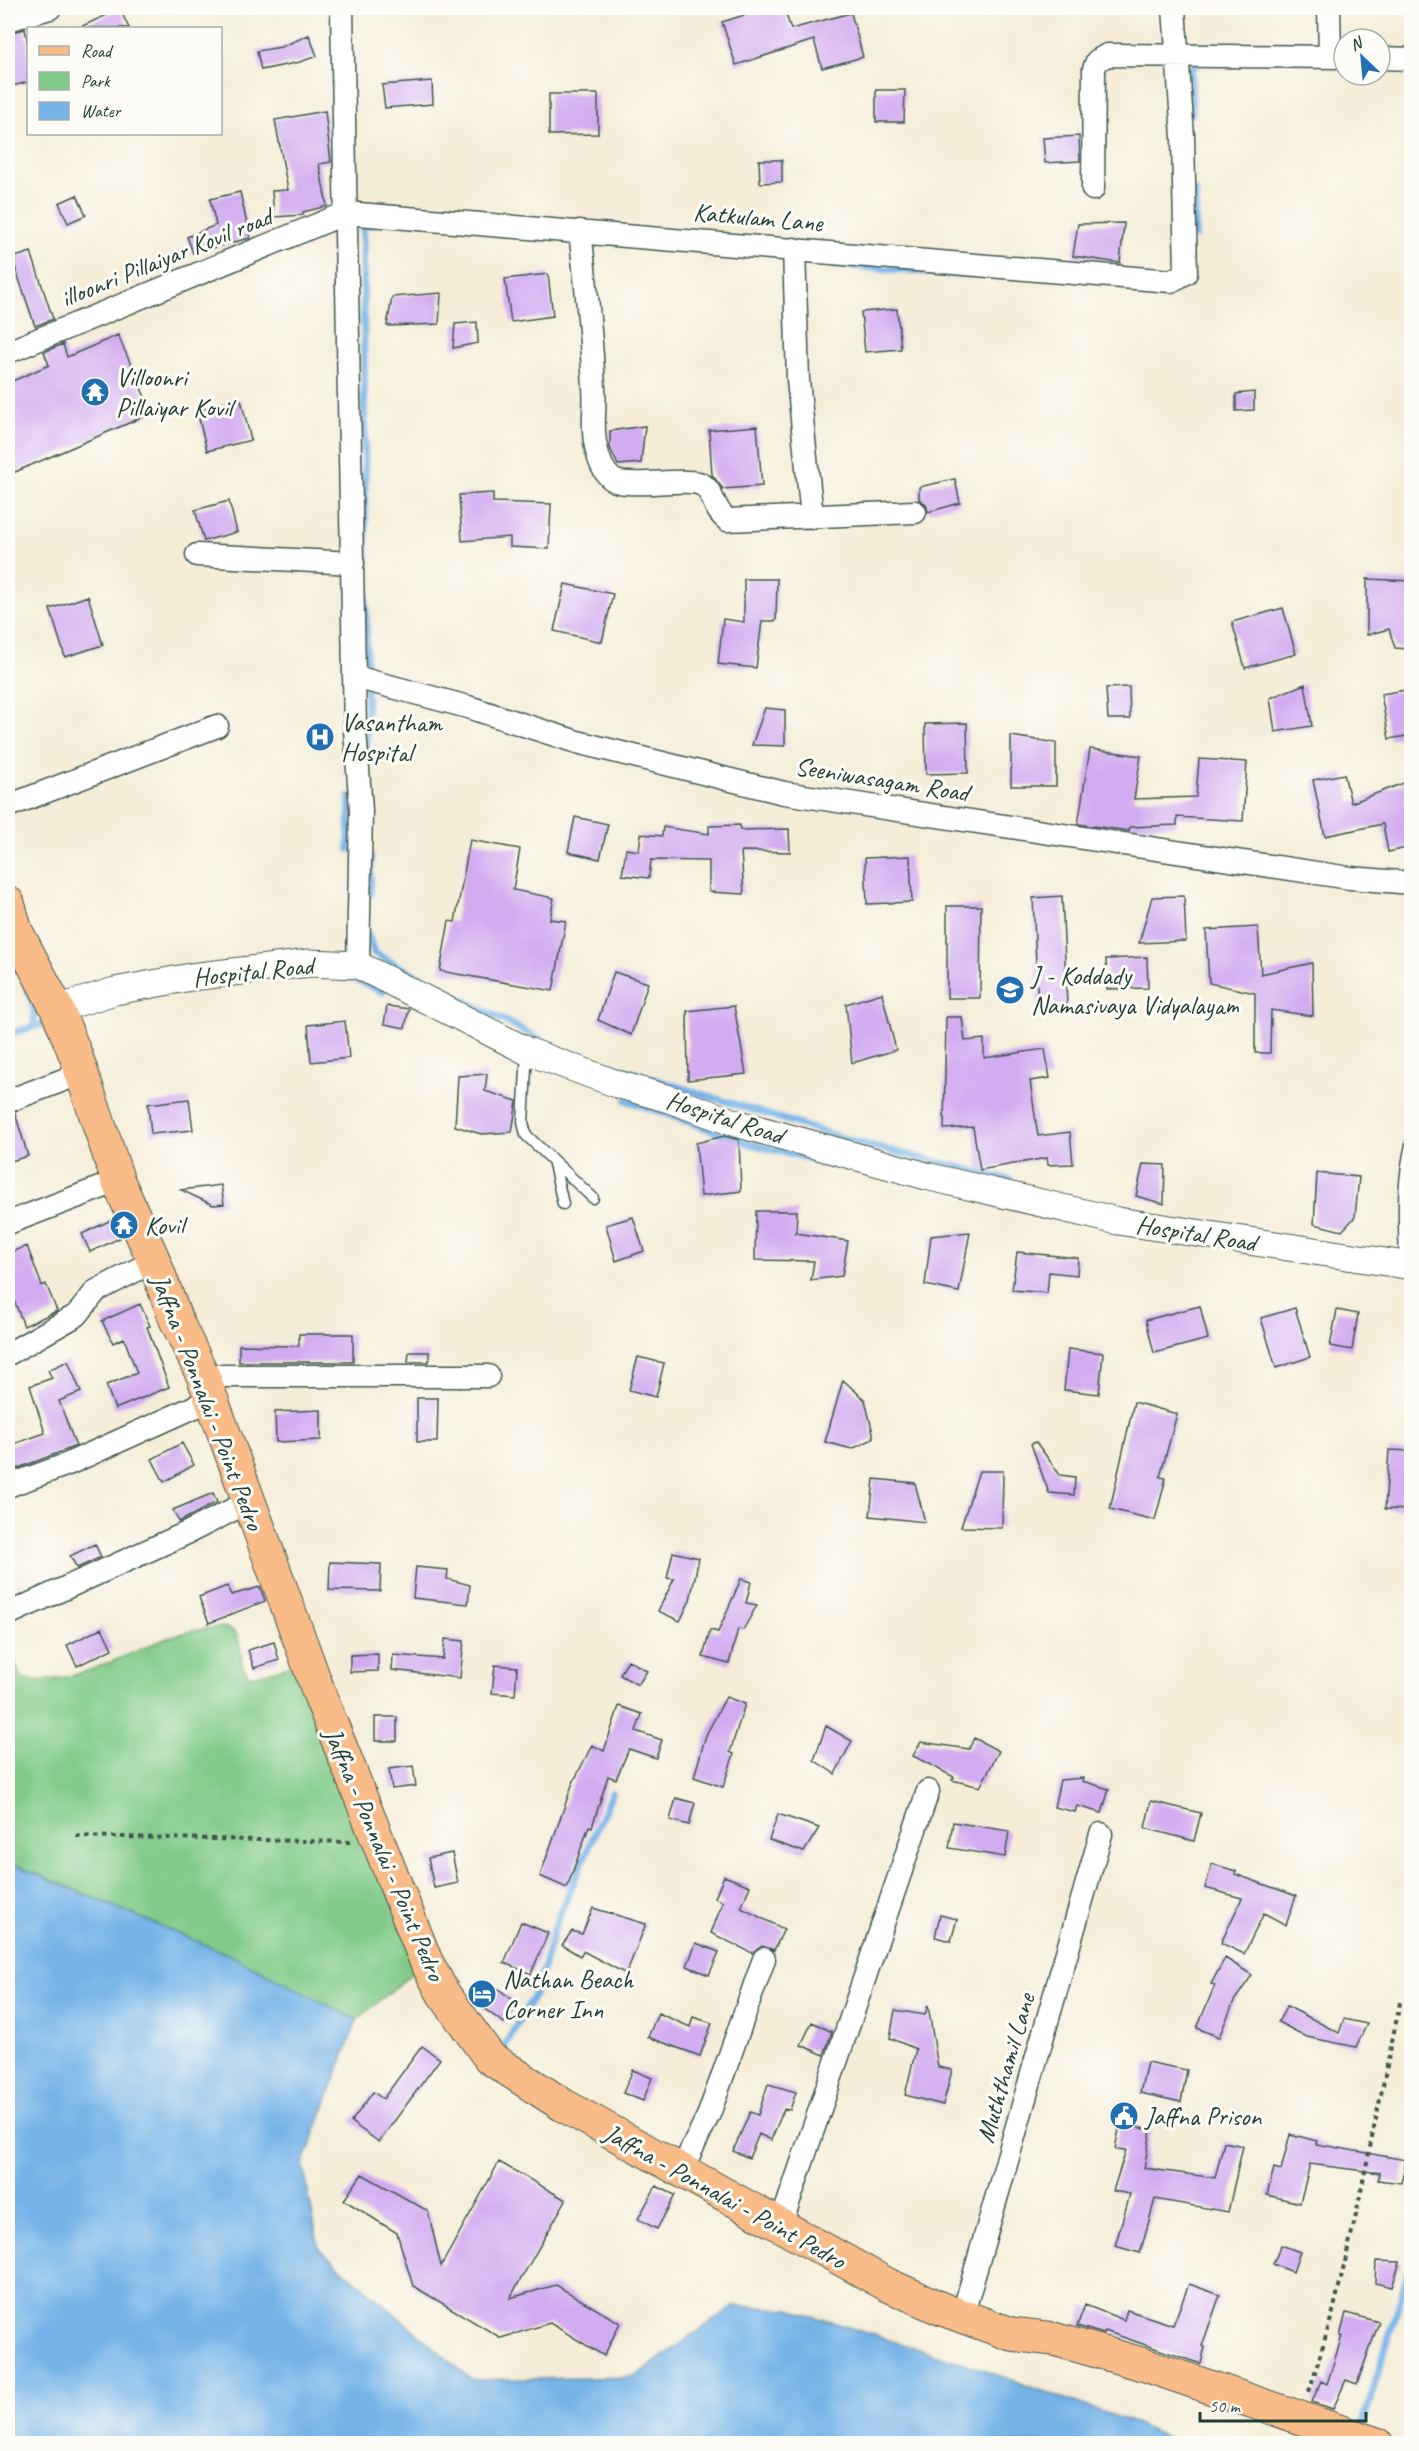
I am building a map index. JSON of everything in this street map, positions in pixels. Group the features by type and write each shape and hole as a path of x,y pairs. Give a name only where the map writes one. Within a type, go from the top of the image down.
{"main road":[{"name":"Jaffna - Ponnalai - Point Pedro","path":"10,923 57,1009 82,1073 118,1181 207,1388 248,1502 378,1841 430,1969 474,2040 490,2058 563,2105 888,2285 962,2317 1011,2334 1054,2339 1142,2364 1377,2444"}],"street":[{"path":"8,20 50,8"},
{"path":"342,8 355,677 361,821 358,965"},
{"path":"1174,8 1178,55"},
{"path":"1329,8 1332,27"},
{"path":"1093,189 1094,69 1097,61 1107,55 1332,57"},
{"name":"Katkulam Lane","path":"346,213 1164,281 1177,279 1186,273 1178,55"},
{"path":"1392,58 1412,59"},
{"name":"illoonri Pillaiyar Kovil road","path":"8,352 346,213"},
{"path":"580,231 595,389 595,441 602,465 611,478 621,483 651,481 699,483 708,489 718,513 728,520 915,512"},
{"path":"794,249 798,380 812,517"},
{"path":"197,555 353,563"},
{"name":"Seeniwasagam Road","path":"355,677 468,706 577,742 784,793 1350,878 1412,883"},
{"path":"8,807 217,726"},
{"name":"Hospital Road","path":"57,1009 115,991 191,976 309,963 358,965 527,1051 617,1084 669,1098 732,1122 930,1176 1118,1221 1408,1266"},
{"path":"8,1101 82,1073"},
{"path":"8,1223 118,1181"},
{"path":"8,1354 77,1316 96,1291 154,1261"},
{"path":"8,1486 68,1464 207,1388 488,1376"},
{"path":"8,1614 189,1532 248,1502"},
{"path":"780,2227 928,1791"},
{"name":"Muththamil Lane","path":"962,2317 1101,1834"},
{"path":"682,2169 709,2114 765,1959"}],"lane":[{"path":"527,1051 523,1122 526,1135 554,1164 593,1198"},
{"path":"1408,1266 1405,1184 1412,1141"},
{"path":"554,1164 562,1204"}],"path":[{"path":"76,1836 378,1841"},
{"path":"1299,2419 1333,2312 1372,2143 1401,1998"}],"green space":[{"path":"217,1627 228,1628 238,1638 244,1669 249,1675 257,1675 307,1661 426,1961 357,2020 234,1957 8,1862 8,1643 21,1678 58,1679 99,1667 176,1635"}],"water":[{"path":"8,1862 234,1957 357,2020 303,2165 319,2249 472,2380 634,2377 734,2306 790,2309 966,2364 1134,2423 1180,2443 8,2443"}],"building":[{"path":"767,8 784,8 791,29 851,13 863,57 822,68 814,40 736,65 722,22"},
{"path":"120,9 129,27 80,27"},
{"path":"25,29 27,82 8,87 8,33"},
{"path":"309,35 317,56 261,70 257,51 281,47"},
{"path":"432,81 433,104 385,108 382,85"},
{"path":"876,90 905,90 904,122 876,122"},
{"path":"549,94 598,94 598,134 549,135"},
{"path":"325,111 331,162 319,164 327,206 303,212 303,215 274,217 272,191 288,190 275,120"},
{"path":"1079,136 1080,161 1045,163 1043,138"},
{"path":"759,160 782,160 782,182 760,183"},
{"path":"240,192 250,238 193,253 187,237 216,225 210,199"},
{"path":"77,195 86,215 68,223 59,203"},
{"path":"1124,223 1120,263 1073,256 1078,224"},
{"path":"31,252 53,319 35,326 12,258"},
{"path":"548,274 553,316 511,322 505,279"},
{"path":"441,293 439,324 387,326 392,297"},
{"path":"897,309 901,349 865,352 861,312"},
{"path":"477,322 478,343 453,348 455,324"},
{"path":"118,335 152,413 8,475 8,383 49,365 44,352 63,344 67,357"},
{"path":"1254,392 1254,410 1236,411 1236,394"},
{"path":"241,400 251,440 207,451 197,411"},
{"path":"645,426 641,463 618,465 610,448 610,431"},
{"path":"757,426 762,486 723,489 712,475 709,430"},
{"path":"955,479 960,503 928,512 926,504 919,499 919,487"},
{"path":"493,493 493,502 551,504 549,549 510,547 510,537 462,541 459,495"},
{"path":"229,501 237,532 204,541 195,510"},
{"path":"744,579 777,579 776,621 762,621 756,668 718,664 723,619 744,622"},
{"path":"1367,579 1412,581 1409,649 1395,648 1389,629 1367,635"},
{"path":"565,584 613,594 602,642 554,631"},
{"path":"88,596 103,645 65,657 50,609"},
{"path":"1283,608 1296,654 1245,668 1232,622"},
{"path":"1305,684 1312,726 1275,732 1270,698"},
{"path":"1129,687 1130,719 1108,719 1106,688"},
{"path":"1412,689 1412,735 1389,739 1381,694"},
{"path":"765,708 785,710 785,746 752,745"},
{"path":"967,723 968,773 926,774 925,724"},
{"path":"1011,736 1056,743 1056,786 1011,786"},
{"path":"1090,749 1141,756 1134,799 1196,797 1199,759 1247,762 1243,821 1177,817 1177,825 1130,827 1129,831 1078,824"},
{"path":"1344,774 1351,803 1409,781 1412,847 1388,852 1383,824 1325,836 1313,780"},
{"path":"575,817 608,824 600,859 568,852"},
{"path":"740,825 740,830 789,829 790,852 741,851 744,894 709,892 709,861 651,860 649,878 622,875 626,849 639,851 641,834 662,836 663,827 709,834 709,826"},
{"path":"470,840 520,849 513,890 554,898 550,919 566,921 553,991 440,971 449,921 455,922"},
{"path":"910,856 912,902 867,904 865,858"},
{"path":"1062,896 1067,1005 1038,1007 1033,898"},
{"path":"1184,896 1186,941 1139,943 1152,897"},
{"path":"947,906 981,906 980,998 947,998"},
{"path":"1258,927 1261,974 1312,963 1313,1016 1271,1010 1270,1053 1255,1053 1255,993 1209,983 1206,930"},
{"path":"1147,957 1148,988 1107,989 1106,959"},
{"path":"614,972 648,983 631,1035 598,1020"},
{"path":"882,993 896,1050 852,1063 846,1004"},
{"path":"387,1006 409,1009 405,1028 384,1024"},
{"path":"734,1006 746,1074 688,1080 687,1011"},
{"path":"946,1017 962,1017 965,1041 984,1039 984,1058 1045,1049 1050,1078 1030,1081 1038,1136 1070,1132 1073,1164 1048,1165 1047,1158 980,1170 973,1127 944,1129"},
{"path":"345,1021 349,1058 311,1062 308,1025"},
{"path":"487,1074 485,1091 517,1101 512,1132 481,1134 455,1126 458,1076"},
{"path":"189,1099 193,1130 151,1134 148,1104"},
{"path":"15,1113 28,1156 8,1162 8,1114"},
{"path":"724,1136 739,1140 741,1191 701,1196 696,1143"},
{"path":"1143,1164 1165,1165 1164,1204 1136,1196"},
{"path":"1317,1173 1359,1177 1355,1217 1342,1231 1314,1224"},
{"path":"221,1185 224,1204 213,1205 181,1190"},
{"path":"756,1211 797,1211 796,1233 848,1241 842,1276 811,1280 814,1261 755,1260"},
{"path":"633,1217 644,1251 616,1261 606,1225"},
{"path":"111,1220 120,1238 90,1252 82,1234"},
{"path":"970,1232 959,1292 925,1285 931,1236"},
{"path":"27,1246 42,1286 46,1284 57,1311 24,1326 8,1285 8,1253"},
{"path":"1017,1252 1078,1258 1077,1275 1049,1272 1047,1293 1012,1290"},
{"path":"140,1304 150,1326 147,1327 169,1387 115,1409 106,1385 137,1373 124,1338 113,1343 102,1321"},
{"path":"1200,1306 1208,1339 1154,1353 1146,1320"},
{"path":"1295,1308 1310,1357 1276,1368 1261,1318"},
{"path":"1337,1310 1358,1314 1352,1350 1330,1346"},
{"path":"299,1334 353,1334 353,1362 239,1362 239,1345 299,1346"},
{"path":"1068,1349 1103,1353 1099,1394 1064,1390"},
{"path":"409,1352 429,1352 429,1362 408,1362"},
{"path":"638,1357 664,1363 656,1397 629,1390"},
{"path":"68,1361 81,1392 59,1401 76,1446 8,1472 8,1446 45,1433 30,1386 52,1378 48,1370"},
{"path":"843,1380 865,1400 873,1433 873,1439 852,1449 825,1442"},
{"path":"417,1398 438,1398 437,1442 417,1442"},
{"path":"1134,1402 1177,1414 1160,1477 1166,1478 1155,1520 1110,1509"},
{"path":"321,1410 321,1440 276,1442 275,1412"},
{"path":"1036,1442 1060,1475 1075,1477 1074,1495 1049,1493 1031,1444"},
{"path":"182,1443 194,1465 164,1482 152,1459"},
{"path":"1389,1450 1412,1451 1412,1510 1385,1509"},
{"path":"979,1471 1003,1471 1002,1528 961,1527"},
{"path":"874,1479 915,1483 925,1522 870,1516"},
{"path":"213,1493 217,1502 179,1522 173,1510"},
{"path":"95,1544 101,1557 77,1568 70,1556"},
{"path":"673,1552 699,1558 690,1600 680,1621 658,1611 674,1579 667,1578"},
{"path":"330,1562 381,1564 380,1591 329,1590"},
{"path":"416,1567 448,1570 447,1579 470,1585 468,1604 413,1598"},
{"path":"741,1579 751,1582 746,1603 757,1605 743,1630 738,1629 729,1664 703,1657 710,1630 718,1632"},
{"path":"227,1586 231,1595 260,1587 265,1601 209,1623 199,1597"},
{"path":"102,1628 112,1649 77,1666 67,1645"},
{"path":"445,1639 464,1641 460,1678 392,1670 393,1655 443,1659"},
{"path":"274,1642 279,1660 254,1668 248,1650"},
{"path":"378,1654 378,1671 350,1672 350,1655"},
{"path":"628,1660 647,1671 638,1685 620,1675"},
{"path":"495,1665 517,1667 515,1695 492,1693"},
{"path":"726,1697 745,1704 730,1752 734,1754 723,1787 694,1777 706,1735"},
{"path":"619,1706 642,1714 636,1731 662,1740 656,1758 629,1749 616,1779 608,1776 592,1827 589,1826 567,1888 540,1876 572,1785 592,1745 604,1751"},
{"path":"375,1717 397,1717 397,1741 375,1741"},
{"path":"826,1726 852,1741 835,1774 814,1760"},
{"path":"974,1738 999,1751 980,1787 952,1780 954,1777 913,1756 921,1742 969,1749"},
{"path":"413,1766 416,1786 392,1789 389,1769"},
{"path":"1083,1778 1082,1781 1109,1789 1102,1813 1077,1806 1075,1812 1054,1807 1060,1780"},
{"path":"676,1798 695,1803 689,1825 670,1820"},
{"path":"1151,1801 1201,1813 1194,1841 1145,1828"},
{"path":"778,1814 819,1828 804,1852 769,1840"},
{"path":"953,1822 1009,1831 1005,1857 949,1848"},
{"path":"452,1853 458,1883 434,1888 428,1858"},
{"path":"1212,1864 1236,1871 1235,1874 1296,1896 1286,1925 1264,1913 1244,1954 1221,1943 1242,1898 1205,1888"},
{"path":"724,1876 750,1886 741,1908 784,1929 774,1950 762,1946 752,1953 711,1933 723,1902 715,1898"},
{"path":"593,1908 646,1924 626,1974 583,1951 580,1956 562,1945 572,1931 582,1934"},
{"path":"940,1915 957,1919 951,1941 935,1937"},
{"path":"521,1922 548,1933 531,1974 504,1963"},
{"path":"696,1943 719,1952 709,1975 687,1966"},
{"path":"1225,1958 1252,1975 1234,2001 1219,2037 1197,2028 1215,1985 1211,1984"},
{"path":"497,1988 518,2004 504,2023 483,2008"},
{"path":"928,2005 938,2067 952,2070 943,2105 905,2095 916,2049 890,2038 895,2010 925,2015"},
{"path":"1287,2006 1339,2033 1344,2019 1367,2024 1356,2047 1307,2037 1278,2022"},
{"path":"658,2013 690,2027 693,2017 712,2023 700,2056 648,2037"},
{"path":"812,2022 832,2032 824,2055 801,2045"},
{"path":"422,2046 440,2059 379,2142 351,2122 373,2092 383,2099"},
{"path":"1147,2062 1187,2070 1181,2102 1140,2093"},
{"path":"633,2070 652,2078 643,2101 623,2093"},
{"path":"768,2084 796,2092 790,2110 784,2109 771,2140 759,2134 749,2158 733,2151 750,2112 758,2115"},
{"path":"1120,2124 1151,2130 1144,2168 1215,2178 1224,2142 1243,2146 1228,2212 1155,2199 1140,2253 1115,2246 1130,2194 1113,2191 1126,2150 1115,2149"},
{"path":"1290,2134 1317,2141 1316,2144 1406,2160 1401,2183 1378,2180 1380,2173 1310,2164 1300,2203 1267,2195 1274,2168 1281,2170"},
{"path":"499,2162 566,2200 510,2298 556,2285 620,2323 604,2356 550,2323 501,2338 413,2286 397,2233 344,2200 362,2174 428,2211 441,2266"},
{"path":"656,2186 675,2195 657,2229 638,2219"},
{"path":"1281,2245 1300,2252 1293,2272 1273,2264"},
{"path":"1376,2261 1400,2262 1392,2287 1375,2283"},
{"path":"1189,2284 1220,2295 1202,2346 1205,2347 1201,2364 1105,2331 1104,2334 1077,2326 1085,2305 1124,2320 1127,2310 1173,2325"},
{"path":"1346,2313 1379,2322 1357,2384 1346,2380 1333,2409 1312,2402 1321,2381 1327,2384 1342,2336 1340,2336"}],"waterway":[{"path":"1192,113 1191,66 1197,65"},
{"path":"1195,191 1195,236"},
{"path":"367,747 363,227 374,224"},
{"path":"835,265 968,275"},
{"path":"349,849 350,797"},
{"path":"370,894 371,857"},
{"path":"368,934 374,953 557,1048"},
{"path":"344,974 383,992"},
{"path":"24,979 33,1003 35,1026"},
{"path":"8,1034 51,1022"},
{"path":"567,1052 856,1142 1010,1180"},
{"path":"626,1100 750,1144 833,1164"},
{"path":"500,2054 537,1990 555,1926 612,1793"},
{"path":"1361,2430 1412,2260"}],"place":[{"name":"Villoonri Pillaiyar Kovil","path":"95,392"},
{"name":"Vasantham Hospital","path":"320,737"},
{"name":"J - Koddady Namasivaya Vidyalayam","path":"1010,990"},
{"name":"Kovil","path":"124,1225"},
{"name":"Nathan Beach Corner Inn","path":"482,1994"},
{"name":"Jaffna Prison","path":"1124,2116"}]}
